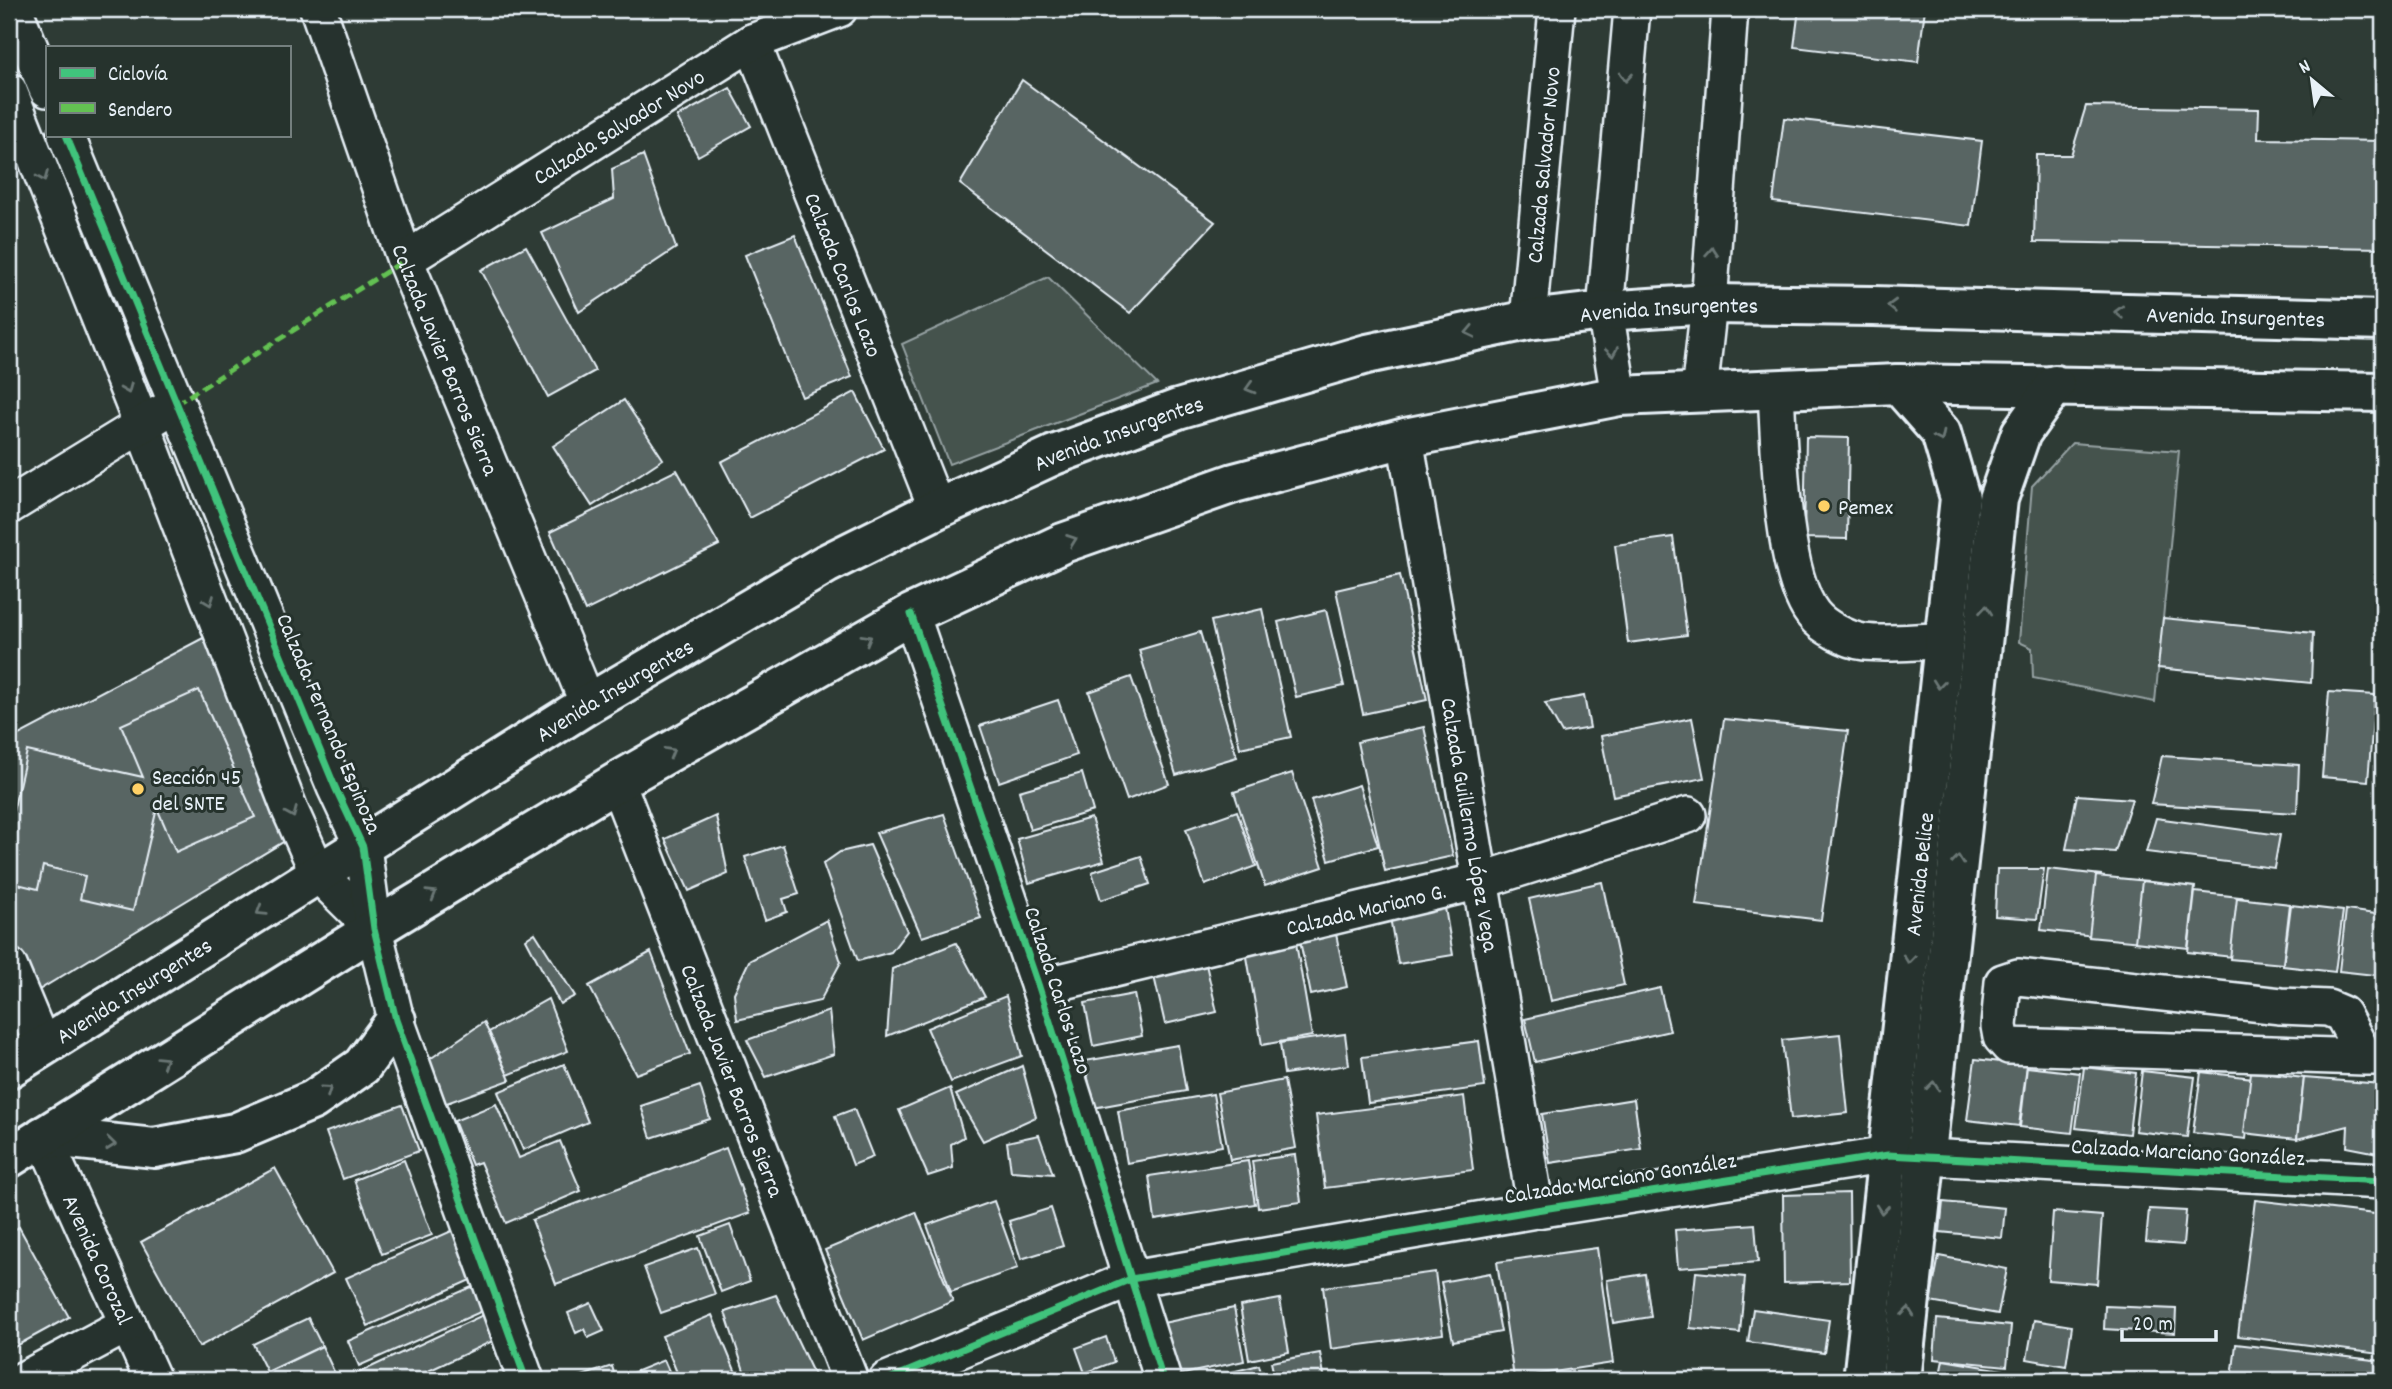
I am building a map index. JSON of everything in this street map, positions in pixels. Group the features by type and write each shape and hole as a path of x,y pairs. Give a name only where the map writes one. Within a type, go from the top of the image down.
{"main road":[{"name":"Avenida Insurgentes","path":"18,1060 319,875 587,705 827,564 1054,455 1178,410 1367,354 1528,320 1709,303 2383,320"},
{"path":"9,1158 374,929 617,782 911,614 1063,543 1234,483 1405,438 1619,396 1898,384 2383,392"},
{"name":"Avenida Belice","path":"1863,1380 1960,498 1941,433 1898,384"},
{"name":"Avenida Belice","path":"1901,1380 1998,499 2021,433 2055,386"},
{"path":"43,1136 154,1148 235,1133 313,1100 362,1066 396,1020"}],"street":[{"path":"14,9 46,87"},
{"name":"Calzada Javier Barros Sierra","path":"318,9 405,260 587,705"},
{"name":"Calzada Salvador Novo","path":"405,260 751,42 839,9"},
{"name":"Calzada Salvador Novo","path":"1528,320 1558,9"},
{"path":"1619,396 1605,311 1632,9"},
{"path":"1699,393 1709,303 1730,9"},
{"name":"Calzada Carlos Lazo","path":"751,42 937,509"},
{"path":"25,101 91,298 290,810 319,875 374,929"},
{"name":"Calzada Fernando Espinoza","path":"66,136 330,774 363,847 374,929 396,1020 526,1380"},
{"path":"91,298 126,282"},
{"path":"1776,390 1784,513 1797,578 1814,615 1833,629 1863,642 1944,641"},
{"path":"9,506 176,404"},
{"name":"Calzada Guillermo López Vega","path":"1405,438 1536,1210"},
{"name":"Calzada Carlos Lazo","path":"911,614 1039,987 1163,1380"},
{"name":"Calzada Javier Barros Sierra","path":"617,782 850,1380"},
{"name":"Calzada Mariano G.","path":"1039,987 1480,881 1688,815"},
{"path":"9,966 18,1060"},
{"path":"2018,977 2281,1006 2328,1008 2342,1014 2374,1057 2009,1046 2001,1037 1999,1026 2003,982 2018,977"},
{"name":"Avenida Corozal","path":"43,1136 153,1380"},
{"name":"Calzada Marciano González","path":"887,1380 1131,1279 1536,1210 1888,1155 2383,1181"},
{"path":"23,1380 128,1324"}],"shaded area":[{"path":"1048,277 1157,384 949,464 902,344"},
{"path":"2072,443 2179,451 2155,702 2033,678 2032,648 2019,642 2032,486"}],"building":[{"path":"1799,9 1925,9 1918,62 1794,47"},
{"path":"1022,80 1215,222 1130,313 960,184"},
{"path":"730,88 751,126 698,156 677,117"},
{"path":"2086,106 2259,109 2258,139 2383,141 2383,248 2034,242 2036,155 2071,155"},
{"path":"1784,118 1982,141 1971,226 1773,202"},
{"path":"643,155 676,248 579,312 542,233 614,199 612,169"},
{"path":"795,235 852,377 802,397 745,255"},
{"path":"526,246 595,371 548,397 481,270"},
{"path":"855,392 884,449 750,518 721,462"},
{"path":"624,400 663,459 592,506 553,446"},
{"path":"1806,437 1849,438 1847,539 1804,538"},
{"path":"677,470 719,545 585,611 550,532"},
{"path":"1673,537 1687,635 1628,643 1615,545"},
{"path":"1400,575 1427,700 1363,714 1336,590"},
{"path":"1262,609 1291,737 1240,748 1211,621"},
{"path":"1326,610 1344,686 1296,697 1278,622"},
{"path":"2163,618 2313,633 2311,683 2158,668"},
{"path":"1200,632 1237,757 1176,775 1139,650"},
{"name":"Sección 45 del SNTE","path":"207,636 288,839 34,993 9,930 9,740"},
{"path":"1131,677 1169,784 1127,800 1089,692"},
{"path":"199,690 255,817 176,852 157,808 133,911 80,899 85,876 43,866 38,889 9,882 9,829 27,751 143,777 121,725"},
{"path":"2329,692 2375,695 2368,781 2322,777"},
{"path":"1584,696 1590,728 1562,733 1545,703"},
{"path":"1058,700 1077,755 999,782 980,726"},
{"path":"1692,718 1704,778 1613,796 1601,736"},
{"path":"1724,719 1848,731 1821,920 1696,905"},
{"path":"1424,727 1453,856 1385,871 1357,742"},
{"path":"2162,756 2299,765 2297,813 2151,804"},
{"path":"1082,773 1093,811 1030,830 1019,791"},
{"path":"1292,773 1323,867 1265,886 1234,792"},
{"path":"1359,785 1378,846 1329,860 1311,800"},
{"path":"2077,795 2132,799 2115,852 2066,849"},
{"path":"1237,811 1256,866 1205,885 1186,829"},
{"path":"944,814 981,918 922,937 876,833"},
{"path":"716,816 728,874 689,891 665,839"},
{"path":"1091,818 1104,861 1029,883 1017,839"},
{"path":"2156,818 2280,835 2274,868 2146,852"},
{"path":"783,845 799,894 783,899 787,912 765,920 745,857"},
{"path":"870,845 907,931 891,952 858,961 823,864 840,852"},
{"path":"1141,856 1150,884 1101,900 1092,872"},
{"path":"1997,869 2044,869 2037,919 1995,916"},
{"path":"2048,869 2101,875 2094,936 2041,930"},
{"path":"2096,876 2148,881 2141,942 2089,937"},
{"path":"2142,881 2195,887 2188,948 2135,942"},
{"path":"1602,882 1624,985 1551,1001 1529,899"},
{"path":"2195,892 2248,898 2241,958 2188,952"},
{"path":"2237,898 2290,904 2283,964 2230,959"},
{"path":"2291,905 2343,911 2335,972 2283,966"},
{"path":"1445,908 1453,955 1398,964 1390,917"},
{"path":"2346,910 2383,915 2383,976 2339,971"},
{"path":"827,920 841,962 820,1001 737,1020 734,993 749,961"},
{"path":"535,933 575,996 560,1004 526,939"},
{"path":"1336,934 1347,987 1311,995 1300,941"},
{"path":"956,943 985,997 887,1036 892,969"},
{"path":"1296,943 1312,1036 1262,1045 1246,951"},
{"path":"651,952 690,1054 636,1074 589,986"},
{"path":"1205,960 1217,1012 1165,1024 1153,972"},
{"path":"1660,988 1670,1031 1535,1062 1525,1019"},
{"path":"1134,994 1142,1036 1093,1046 1085,1003"},
{"path":"1006,996 1022,1056 951,1082 927,1028"},
{"path":"548,999 568,1051 508,1075 489,1032"},
{"path":"829,1011 834,1054 766,1077 747,1040"},
{"path":"484,1022 510,1080 444,1104 427,1061"},
{"path":"1345,1034 1349,1065 1284,1074 1280,1043"},
{"path":"1840,1034 1848,1113 1791,1119 1782,1040"},
{"path":"1479,1041 1485,1087 1368,1103 1362,1057"},
{"path":"1178,1045 1186,1091 1093,1108 1085,1061"},
{"path":"1975,1059 2027,1065 2019,1126 1967,1120"},
{"path":"564,1064 588,1122 523,1150 498,1092"},
{"path":"1022,1066 1036,1117 983,1141 956,1095"},
{"path":"2027,1067 2080,1073 2072,1133 2020,1127"},
{"path":"2084,1067 2136,1073 2129,1134 2076,1128"},
{"path":"2142,1071 2195,1077 2187,1137 2135,1131"},
{"path":"2201,1072 2253,1078 2246,1139 2193,1133"},
{"path":"2251,1072 2304,1078 2297,1139 2244,1133"},
{"path":"2304,1078 2382,1084 2378,1153 2347,1147 2348,1126 2297,1139"},
{"path":"1284,1080 1296,1148 1230,1160 1217,1093"},
{"path":"700,1086 710,1119 651,1138 641,1106"},
{"path":"950,1088 964,1137 951,1144 953,1168 928,1176 899,1110"},
{"path":"1213,1094 1222,1146 1127,1163 1118,1111"},
{"path":"1464,1096 1473,1170 1325,1188 1316,1115"},
{"path":"1634,1099 1641,1149 1550,1163 1542,1114"},
{"path":"496,1104 519,1158 560,1141 581,1191 506,1223 480,1162 472,1165 454,1121"},
{"path":"402,1105 419,1151 343,1179 326,1132"},
{"path":"854,1109 873,1157 853,1165 835,1116"},
{"path":"1039,1135 1053,1174 1011,1171 1007,1142"},
{"path":"726,1148 750,1213 556,1284 532,1220"},
{"path":"1295,1155 1301,1202 1258,1208 1252,1161"},
{"path":"404,1160 432,1235 382,1254 354,1180"},
{"path":"1248,1161 1255,1204 1155,1220 1149,1176"},
{"path":"275,1168 333,1273 199,1347 141,1242"},
{"path":"1849,1193 1850,1281 1784,1283 1783,1195"},
{"path":"2255,1200 2383,1215 2383,1318 2379,1354 2238,1336"},
{"path":"994,1201 1018,1268 951,1292 927,1225"},
{"path":"1943,1202 2005,1208 2002,1238 1940,1232"},
{"path":"1051,1208 1063,1246 1021,1259 1009,1221"},
{"path":"2149,1209 2186,1211 2183,1245 2146,1242"},
{"path":"916,1212 953,1301 863,1340 825,1250"},
{"path":"2053,1212 2102,1216 2097,1284 2048,1280"},
{"path":"1755,1224 1758,1262 1678,1268 1675,1230"},
{"path":"730,1225 750,1281 721,1292 700,1236"},
{"path":"19,1227 69,1317 9,1350 9,1233"},
{"path":"456,1229 477,1277 368,1326 346,1278"},
{"path":"698,1248 715,1294 661,1313 644,1267"},
{"path":"1597,1248 1613,1363 1514,1378 1497,1262"},
{"path":"1939,1256 2007,1269 1998,1314 1930,1302"},
{"path":"1435,1272 1443,1334 1331,1349 1323,1287"},
{"path":"1696,1272 1745,1277 1740,1333 1690,1328"},
{"path":"1490,1273 1501,1332 1453,1341 1441,1282"},
{"path":"1645,1274 1651,1317 1613,1323 1607,1280"},
{"path":"476,1285 487,1309 359,1366 348,1341"},
{"path":"776,1295 815,1377 808,1380 747,1380 725,1312"},
{"path":"1280,1299 1289,1352 1249,1360 1240,1306"},
{"path":"591,1303 604,1331 588,1338 584,1329 576,1333 568,1313"},
{"path":"2105,1306 2176,1309 2175,1333 2104,1329"},
{"path":"1234,1308 1244,1361 1174,1376 1163,1323"},
{"path":"1753,1309 1829,1320 1824,1353 1748,1342"},
{"path":"485,1314 497,1339 409,1380 359,1380 356,1374"},
{"path":"712,1315 739,1380 680,1380 662,1336"},
{"path":"308,1318 322,1346 267,1372 253,1344"},
{"path":"1937,1319 2011,1326 2007,1366 1934,1359"},
{"path":"2034,1320 2072,1326 2066,1366 2027,1359"},
{"path":"1106,1337 1114,1362 1085,1373 1076,1348"},
{"path":"2236,1344 2382,1361 2380,1380 2232,1378"},
{"path":"322,1346 338,1380 251,1380"},
{"path":"1320,1353 1325,1380 1275,1380 1271,1362"},
{"path":"664,1360 673,1380 628,1380 627,1375"},
{"path":"1943,1360 2003,1370 2001,1380 1939,1380"},
{"path":"1259,1365 1263,1380 1201,1380"},
{"path":"612,1366 616,1380 573,1379"},
{"path":"2025,1374 2072,1380 2024,1380"},
{"path":"2163,1375 2193,1380 2162,1380"}],"marked path":[{"path":"176,404 405,260"}],"cycle path":[{"path":"66,136 335,787 363,847 374,929 396,1020 526,1380"},
{"path":"911,614 1039,987 1163,1380"},
{"path":"887,1380 1131,1279 1536,1210 1888,1155 2383,1181"}],"place":[{"name":"Pemex","path":"1824,506"},
{"name":"Sección 45 del SNTE","path":"138,789"}]}
